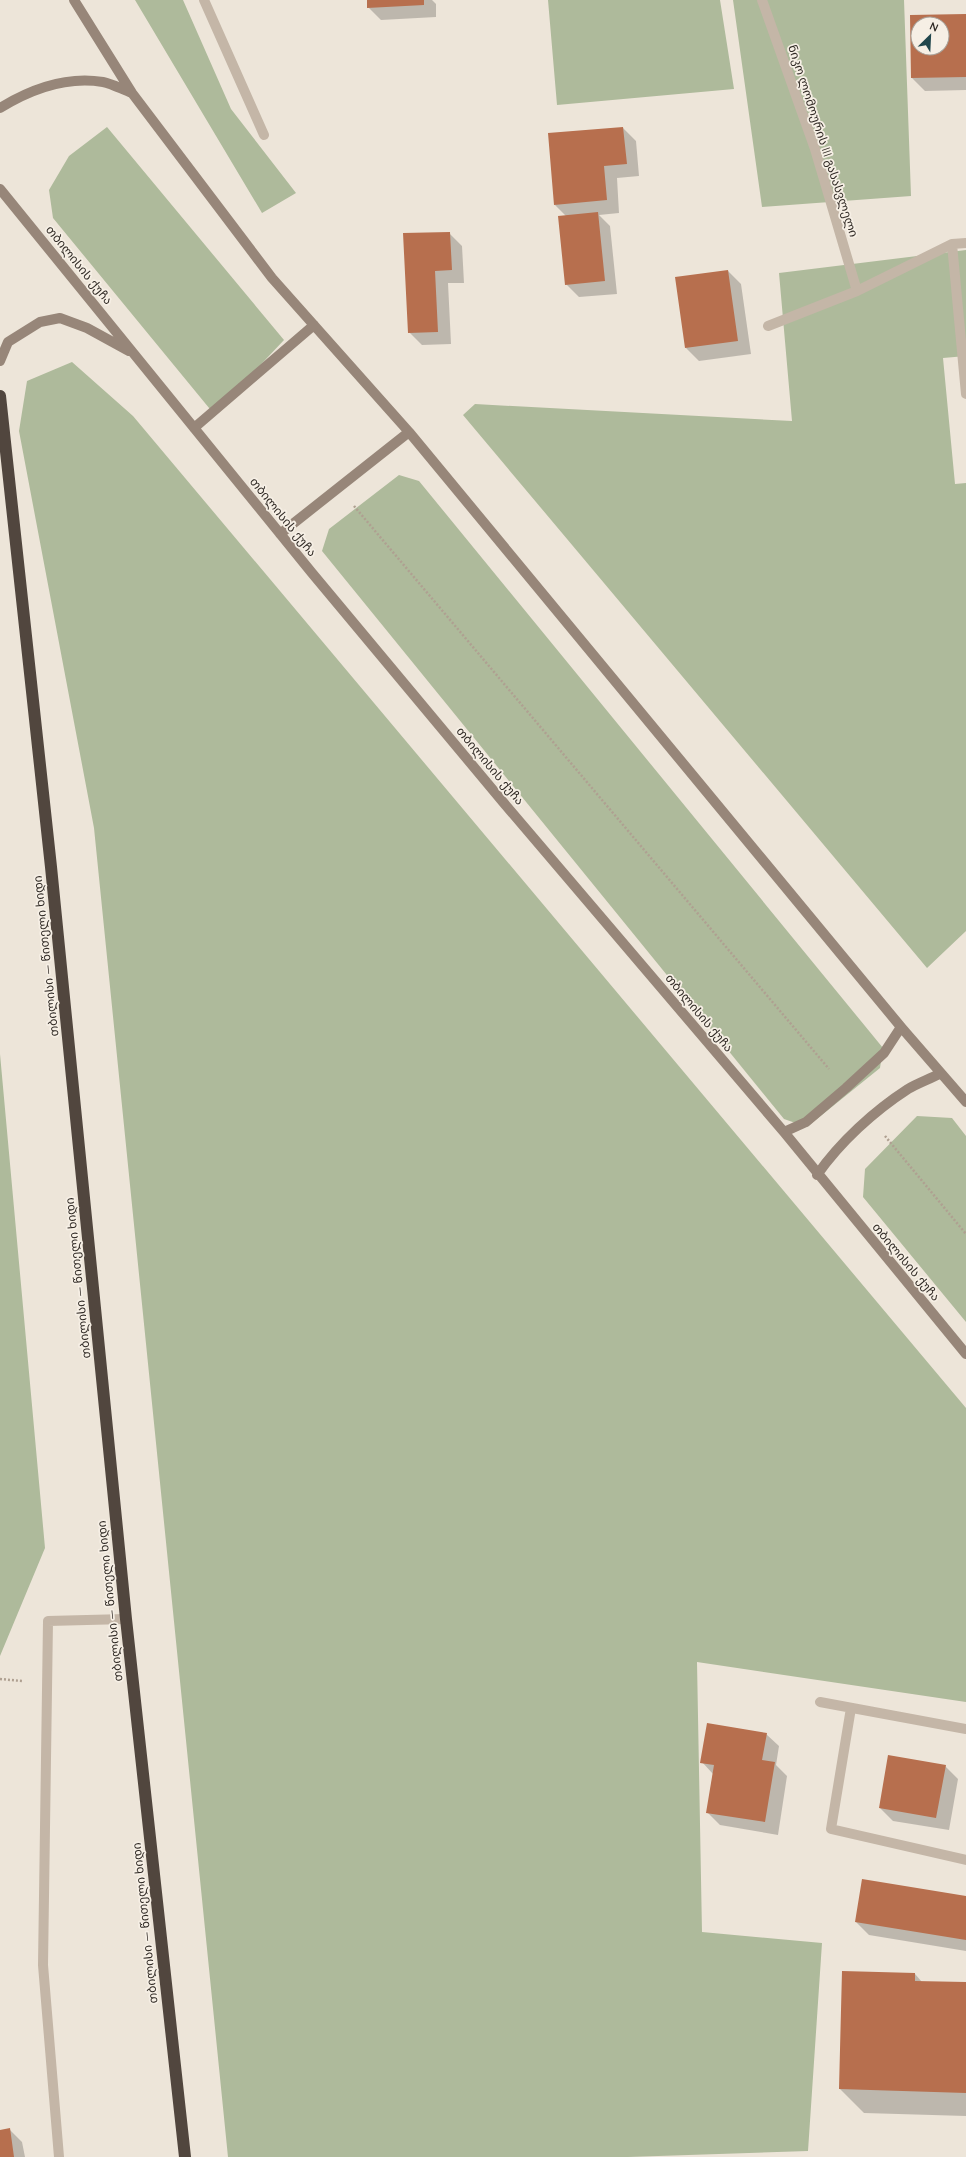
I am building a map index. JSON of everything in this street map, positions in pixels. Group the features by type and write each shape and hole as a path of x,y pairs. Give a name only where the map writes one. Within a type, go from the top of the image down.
{"highway":[{"name":"თბილისი — წითელი ხიდი","path":"0,396 50,859 126,1619 185,2157"}],"main road":[{"path":"74,0 132,94 272,278 409,432 901,1027 966,1102"},
{"path":"0,108 19,96 49,85 80,79 105,83 132,94"},
{"name":"თბილისის ქუჩა","path":"0,189 280,534 503,802 784,1132 817,1175 966,1354"},
{"path":"0,362 8,342 40,322 60,318 87,328 133,353"},
{"path":"194,428 314,325"},
{"path":"280,534 409,432"},
{"path":"784,1132 806,1122 846,1088 884,1053 901,1027"},
{"path":"817,1175 832,1154 871,1118 908,1089 941,1073"}],"street":[{"path":"204,0 264,135"},
{"name":"ნიკო ლომოურის III გასასვლელი","path":"762,0 815,149 857,291"},
{"path":"768,326 857,291 952,244 966,243"},
{"path":"952,244 966,394"},
{"path":"59,2157 43,1965 48,1621 126,1619"},
{"path":"820,1702 966,1729"},
{"path":"851,1708 831,1829 966,1860"}],"path":[{"path":"338,488 846,1088"},
{"path":"871,1118 966,1234"}],"green space":[{"path":"135,0 183,0 231,109 296,193 262,213"},
{"path":"548,0 720,0 734,89 557,105"},
{"path":"733,0 904,0 911,196 762,207"},
{"path":"107,127 284,340 214,414 53,218 49,190 69,156"},
{"path":"966,250 966,356 943,358 955,484 966,483 966,931 927,968 463,415 475,404 792,421 779,273"},
{"path":"72,362 133,416 966,1408 966,1702 697,1662 702,1932 822,1943 808,2151 628,2157 228,2157 94,828 19,431 27,381"},
{"path":"399,475 419,481 883,1048 880,1068 807,1127 784,1119 322,551 329,529"},
{"path":"0,1054 45,1548 0,1656"},
{"path":"917,1116 952,1118 966,1136 966,1322 863,1197 865,1169"}],"building":[{"path":"367,0 424,0 424,5 367,8"},
{"path":"966,14 966,77 911,78 911,56 950,56 950,16 910,16"},
{"path":"623,127 627,164 604,166 607,200 554,205 548,133"},
{"path":"598,212 605,281 565,285 558,216"},
{"path":"450,232 452,270 435,271 438,332 408,333 403,233"},
{"path":"728,270 738,341 685,348 675,277"},
{"path":"707,1723 767,1733 762,1760 775,1762 765,1822 706,1813 714,1765 700,1763"},
{"path":"888,1755 946,1765 936,1818 879,1808"},
{"path":"862,1879 966,1896 966,1940 855,1922"},
{"path":"842,1971 915,1973 915,1981 966,1982 966,2093 839,2089"},
{"path":"10,2128 14,2157 0,2157 0,2130"}]}
